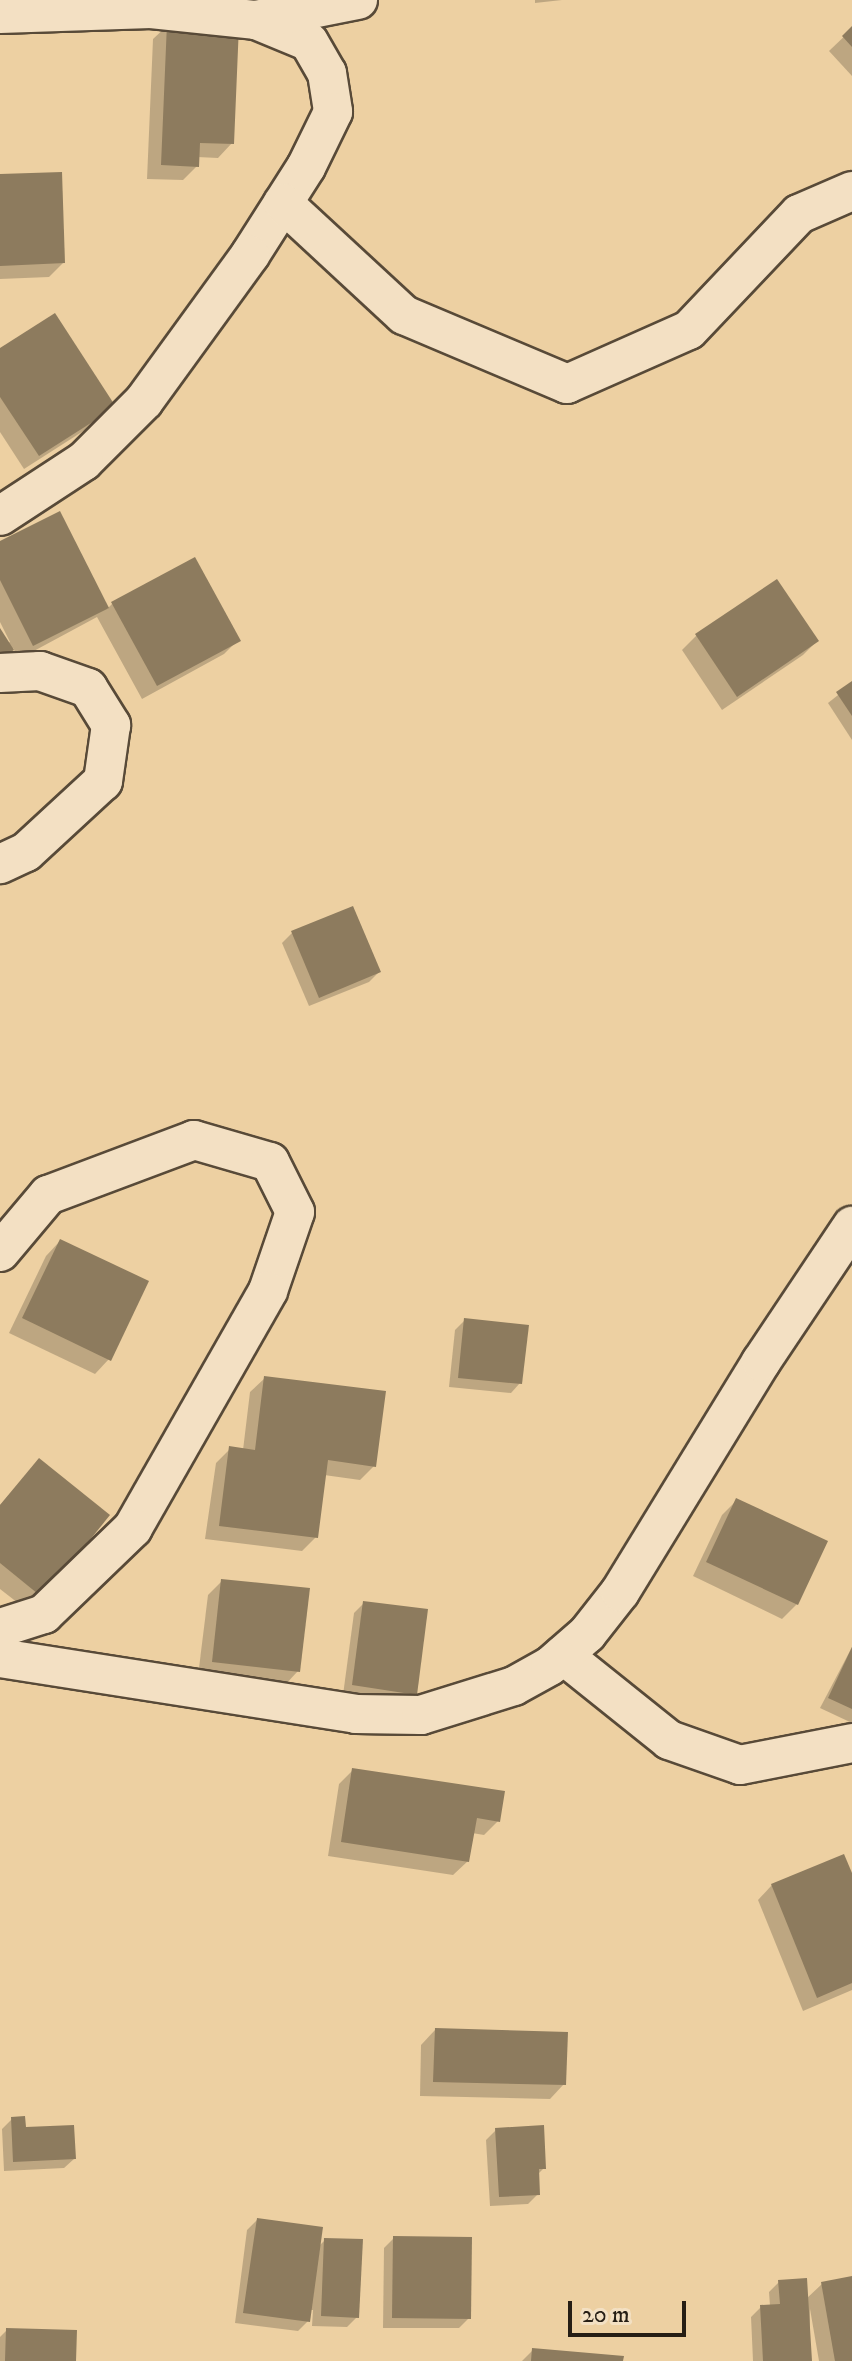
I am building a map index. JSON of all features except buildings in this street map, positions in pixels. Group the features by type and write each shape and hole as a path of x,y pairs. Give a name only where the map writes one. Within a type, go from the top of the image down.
{"street":[{"path":"256,20 358,0"},
{"path":"0,14 151,9 256,20 309,42 327,73 333,112 283,203 144,401 84,461 0,516"},
{"path":"283,203 404,315 567,384 689,330 799,214 852,191"},
{"path":"0,673 40,671 88,688 111,725 103,781 26,852 0,864"},
{"path":"0,1252 48,1195 194,1140 270,1162 295,1212 268,1291 133,1528 44,1614 0,1628"},
{"path":"0,1658 356,1714 421,1715 514,1686 563,1655 587,1634 620,1592 761,1362 852,1226"},
{"path":"563,1655 669,1740 740,1765 852,1743"}]}
